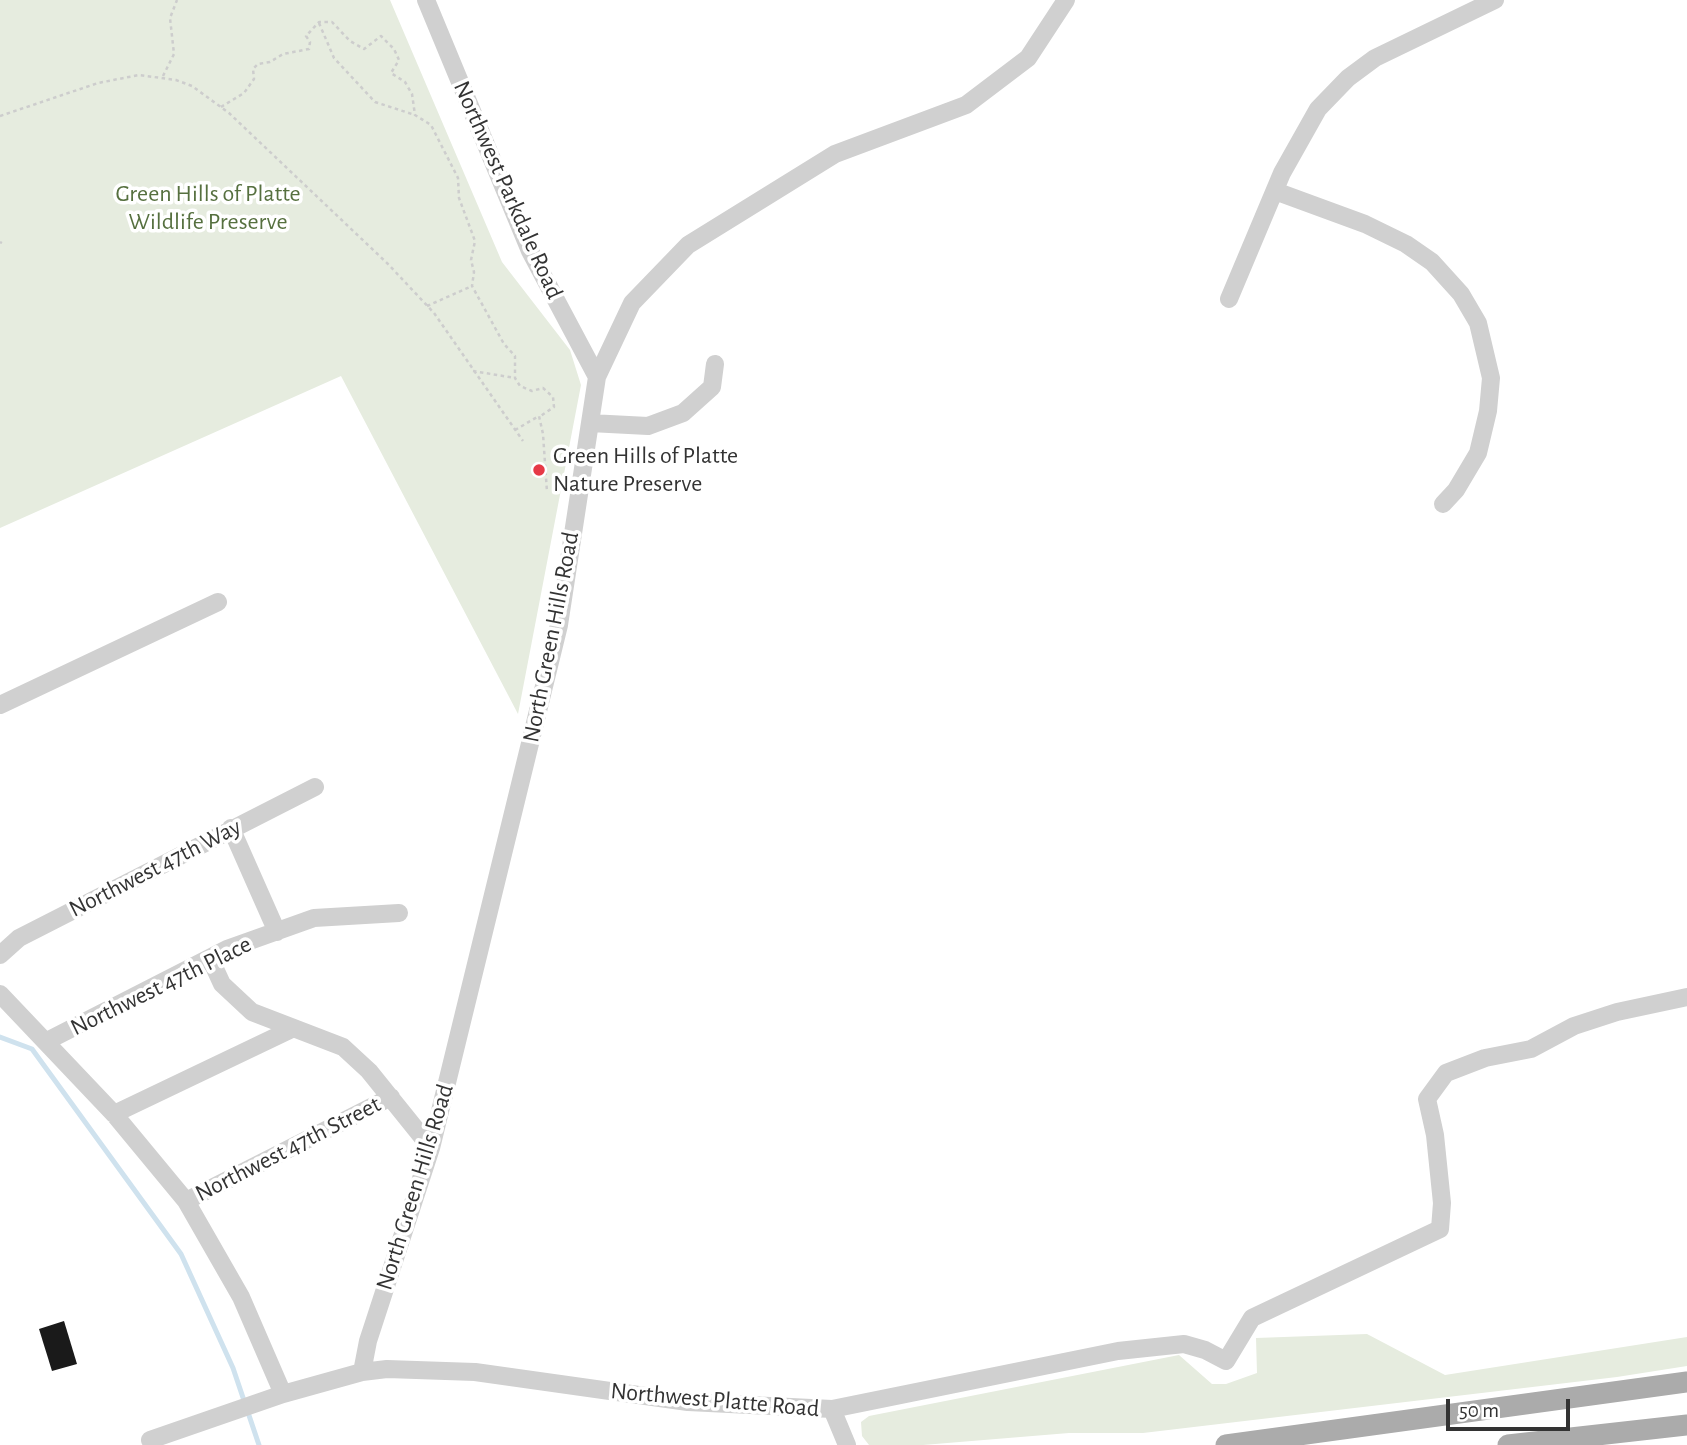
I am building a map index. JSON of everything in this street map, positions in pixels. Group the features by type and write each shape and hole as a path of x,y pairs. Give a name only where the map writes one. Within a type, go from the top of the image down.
{"main road":[{"path":"1226,1445 1687,1382"},
{"path":"1508,1445 1687,1425"}],"street":[{"name":"Northwest Parkdale Road","path":"426,0 530,251 597,377"},
{"name":"North Green Hills Road","path":"362,1372 368,1341 431,1148 559,625 597,377 632,303 688,246 835,154 966,105 1028,58 1066,0"},
{"path":"1229,299 1297,142 1318,109 1348,78 1375,58 1493,1"},
{"path":"1275,191 1365,225 1406,244 1432,261 1461,294 1478,323 1491,379 1488,411 1478,453 1456,490 1443,504"},
{"path":"590,424 648,426 683,413 712,387 715,364"},
{"path":"0,705 218,602"},
{"name":"Northwest 47th Way","path":"0,955 19,938 315,787"},
{"path":"231,828 277,932"},
{"name":"Northwest 47th Place","path":"47,1041 209,958 314,918 399,913"},
{"path":"209,958 222,984 252,1012 342,1047 391,1097 431,1148"},
{"path":"0,994 114,1114 186,1201 241,1297 275,1397"},
{"name":"Northwest Platte Road","path":"150,1440 275,1397 362,1372 387,1369 439,1369 688,1402 832,1409 1075,1359 1184,1343 1226,1361 1252,1318 1440,1229 1442,1203 1435,1135 1427,1099 1446,1073 1485,1058 1531,1049 1574,1026 1617,1012 1687,997"},
{"path":"114,1114 294,1028"},
{"name":"Northwest 47th Street","path":"186,1201 391,1097"},
{"path":"832,1409 847,1445"}],"path":[{"path":"162,78 174,54 170,18 177,0"},
{"path":"221,107 244,93 254,79 253,69 258,64 270,62 283,54 309,49 310,42 306,36 319,22 332,22 350,41 365,49 381,36 394,49 399,60 391,73 405,82 412,94 415,115"},
{"path":"319,22 334,58 375,102 415,115 431,125 457,178 459,198 475,242 471,260 474,272 472,286 504,344 515,356 515,378 520,386 532,391 543,388 553,397 554,407 515,430"},
{"path":"0,116 98,83 139,75 192,86 221,107 346,222 427,306 523,441"},
{"path":"427,306 472,286"},
{"path":"473,370 515,378"},
{"path":"539,417 547,492"}],"green space":[{"name":"Green Hills of Platte Wildlife Preserve","path":"0,0 390,0 502,262 570,350 581,385 518,714 341,376 0,528"},
{"path":"1367,1334 1445,1375 1687,1337 1687,1366 1617,1377 1143,1433 1069,1433 923,1445 869,1445 862,1436 861,1422 869,1416 1179,1355 1212,1384 1226,1384 1257,1373 1256,1338"}],"building":[{"path":"64,1321 77,1364 52,1371 39,1329"}],"waterway":[{"path":"0,1037 32,1049 181,1254 233,1368 259,1445"}],"place":[{"name":"Green Hills of Platte Nature Preserve","path":"539,470"}]}
